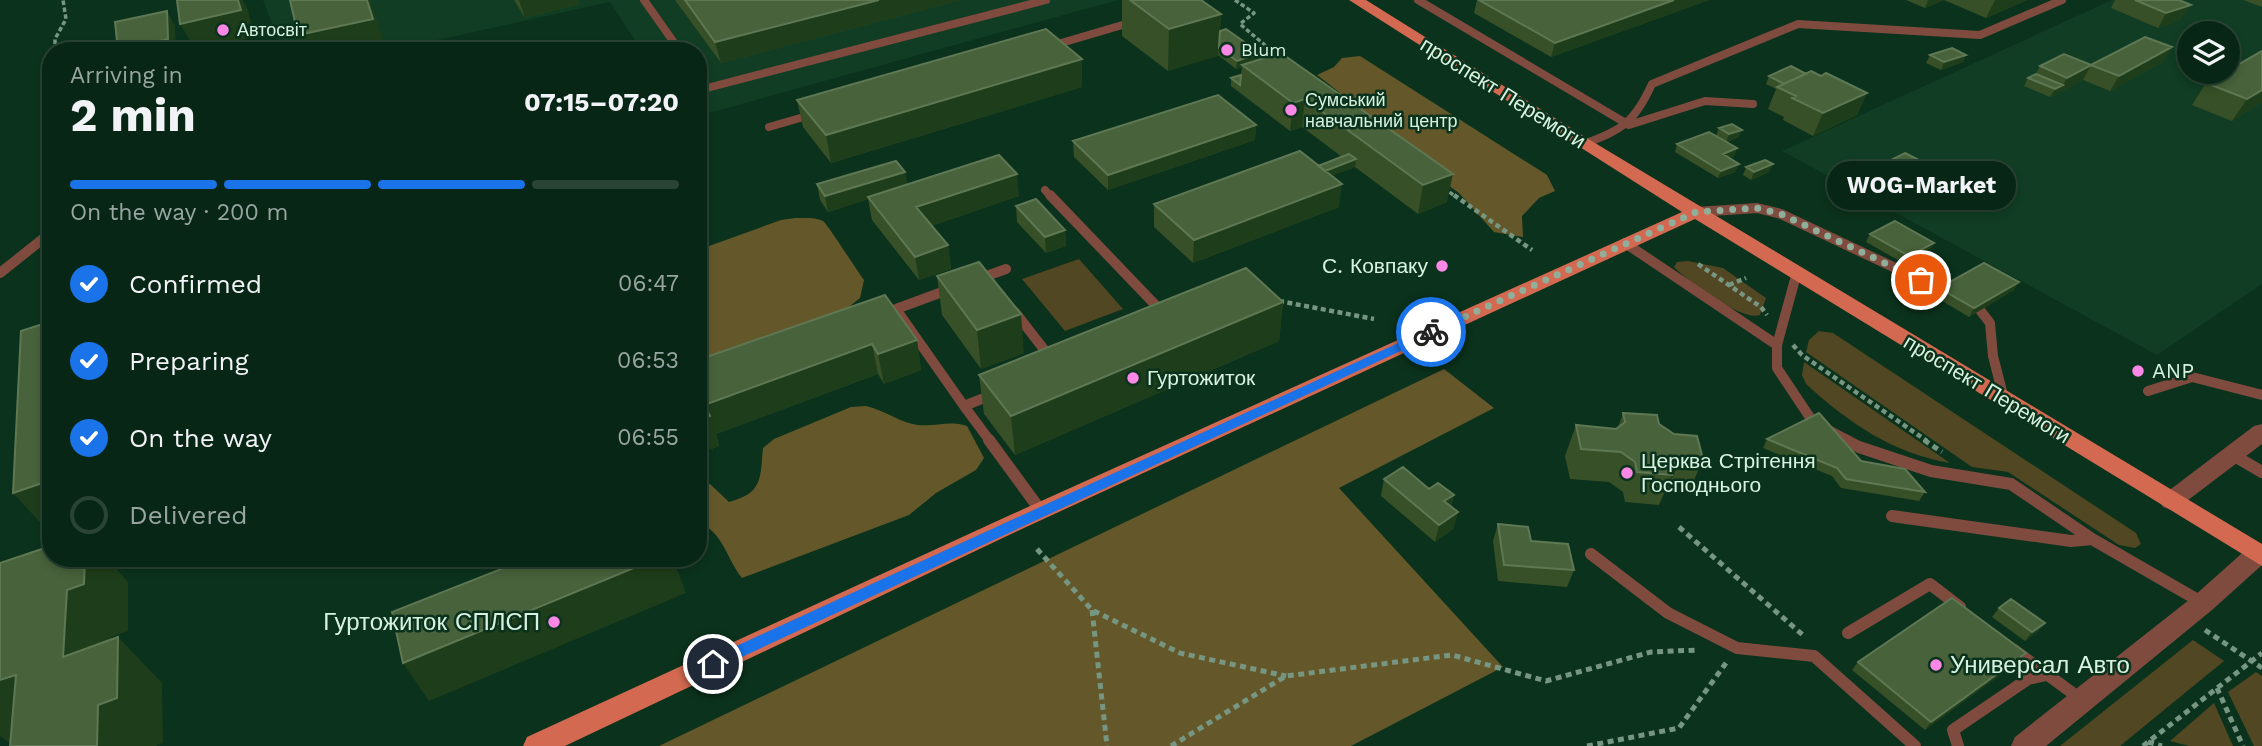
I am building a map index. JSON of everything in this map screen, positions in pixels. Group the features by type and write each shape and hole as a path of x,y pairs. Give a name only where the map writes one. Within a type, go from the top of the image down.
{"main road":[{"name":"проспект Перемоги","path":"1356,0 1584,144 2260,555"},
{"path":"537,746 1041,511 1696,212"}],"street":[{"path":"2171,501 2262,432"},
{"path":"2025,746 2260,555"}],"lane":[{"path":"644,0 674,42"},
{"path":"707,87 1046,0"},
{"path":"1418,0 1629,125"},
{"path":"1629,125 1641,109 1651,84 1798,24 1980,35 2063,0"},
{"path":"1035,50 1141,19"},
{"path":"1584,144 1629,125 1705,101 1753,104"},
{"path":"769,127 822,112"},
{"path":"1045,190 1172,322 1159,327"},
{"path":"1696,212 1757,208 1781,214 1944,290"},
{"path":"0,273 42,240"},
{"path":"1625,243 1777,345"},
{"path":"1006,269 896,309 1041,511"},
{"path":"1797,272 1777,345 1777,368 1813,422 1859,447 1931,471 2011,484 2194,610"},
{"path":"1980,310 1990,323 1993,356 2004,399"},
{"path":"1015,312 1059,368 1047,373"},
{"path":"2148,390 2192,377 2262,395"},
{"path":"964,407 1011,387"},
{"path":"2233,455 2262,472"},
{"path":"1892,516 2071,541 2092,539"},
{"path":"1591,554 1668,613 1737,648 1814,656 1915,746"},
{"path":"1848,633 1930,584 1972,617"},
{"path":"2004,642 2082,700"},
{"path":"1958,746 1953,730 2028,678 2046,675"}],"path":[{"path":"55,42 66,19 63,0"},
{"path":"1236,0 1254,13 1240,24 1282,60"},
{"path":"1443,187 1532,250"},
{"path":"1698,264 1760,307 1802,355 1946,455"},
{"path":"1729,285 1746,278"},
{"path":"1270,299 1374,319"},
{"path":"1679,527 1804,635 1814,656"},
{"path":"1037,549 1092,610 1180,653 1286,676 1452,654 1546,681 1651,652 1737,648"},
{"path":"1092,610 1107,746"},
{"path":"2194,610 2262,668"},
{"path":"1587,746 1679,728 1737,648"},
{"path":"2145,744 2262,653"},
{"path":"1171,746 1286,676"},
{"path":"2217,688 2243,746"},
{"path":"2145,744 2162,746"}],"shaded area":[{"path":"263,0 1118,0 707,114 707,42 636,42 610,2 429,42 279,42"},
{"path":"2112,0 2262,0 2262,284 2157,355 1782,151"},
{"path":"1360,56 1547,175 1555,191 1539,198 1522,216 1523,237 1494,232 1459,193 1352,116 1339,92 1317,75 1334,67 1342,58"},
{"path":"809,218 823,221 864,280 860,298 830,322 707,379 707,247 781,220"},
{"path":"1079,259 1123,309 1065,331 1022,279"},
{"path":"1688,261 1723,268 1766,298 1760,315 1752,316 1729,307 1702,290 1674,267 1677,262"},
{"path":"1819,331 1833,333 2136,533 2141,544 2135,548 2119,545 2008,472 1972,467 1806,352 1809,340"},
{"path":"1804,362 1950,463 1890,444 1855,423 1806,384 1802,375"},
{"path":"1444,369 1494,408 1339,488 1503,667 1351,746 659,746"},
{"path":"866,406 911,424 967,426 984,458 976,470 936,493 909,515 742,578 719,539 707,527 707,484 729,502 748,494 758,483 763,448 774,439 851,407"},
{"path":"2193,640 2224,661 2120,746 2060,746"},
{"path":"2256,672 2262,676 2262,746 2254,746 2228,692"},
{"path":"2214,703 2233,746 2189,746 2170,741"}],"building":[{"path":"177,0 238,0 241,10 180,24"},
{"path":"290,0 367,0 373,19 298,35"},
{"path":"685,0 879,0 715,42"},
{"path":"1130,0 1201,0 1221,14 1169,29"},
{"path":"1479,0 1674,0 1555,43"},
{"path":"2135,0 2179,0 2191,5 2166,13"},
{"path":"167,11 168,39 154,42 117,42 115,22"},
{"path":"1046,29 1082,59 826,135 797,100"},
{"path":"1226,29 1260,53 1237,61 1219,48 1220,31"},
{"path":"2145,37 2172,47 2119,76 2091,65"},
{"path":"1952,48 1966,55 1944,62 1930,55"},
{"path":"2262,51 2262,90 2247,99 2209,84 2240,84 2240,64"},
{"path":"1281,53 1453,174 1423,185 1305,99 1293,103 1242,65"},
{"path":"2064,54 2091,65 2067,78 2040,66"},
{"path":"1791,66 1806,74 1784,84 1769,76"},
{"path":"1811,71 1821,76 1826,73 1867,93 1823,113 1792,98 1796,96 1777,87"},
{"path":"2036,74 2063,85 2055,89 2028,78"},
{"path":"1241,75 1240,85 1231,78"},
{"path":"1218,95 1256,125 1108,175 1073,141"},
{"path":"1732,124 1742,130 1729,134 1719,128"},
{"path":"1709,132 1737,148 1723,154 1739,164 1721,171 1677,144"},
{"path":"1300,151 1342,184 1194,240 1154,204"},
{"path":"1905,153 1927,164 1911,173 1889,161"},
{"path":"1349,154 1356,159 1325,171 1318,166"},
{"path":"999,155 1017,174 916,207 948,245 915,257 868,197"},
{"path":"1765,160 1773,164 1754,172 1746,167"},
{"path":"896,161 905,172 825,196 817,184"},
{"path":"1036,199 1065,230 1045,237 1016,206"},
{"path":"1895,221 1934,243 1909,256 1870,234"},
{"path":"979,262 1021,314 977,330 937,276"},
{"path":"1984,263 2019,282 1974,308 1939,288"},
{"path":"1246,268 1283,302 1011,416 979,375"},
{"path":"885,295 917,340 878,354 872,344 707,404 707,357"},
{"path":"42,324 42,483 13,493 21,331"},
{"path":"1623,413 1657,415 1659,424 1674,434 1697,436 1703,459 1681,458 1670,467 1672,475 1637,472 1635,462 1621,452 1581,449 1576,425 1616,429 1625,422"},
{"path":"1819,413 1861,461 1905,469 1925,492 1846,479 1837,468 1767,439"},
{"path":"1403,467 1429,489 1438,483 1454,495 1444,501 1458,512 1439,525 1384,479"},
{"path":"1498,524 1528,527 1531,541 1568,544 1574,570 1504,565"},
{"path":"42,549 42,567 85,567 84,584 67,590 63,657 118,637 117,698 98,705 97,746 10,746 16,675 0,680 0,563"},
{"path":"506,567 636,567 403,663 392,612"},
{"name":"Универсал Авто","path":"1952,598 2026,653 1931,722 1858,662"},
{"path":"2011,599 2045,623 2032,632 1999,608"}],"way so far":[{"path":"1431,332 1696,212 1757,208 1781,214 1921,280"}],"place":[{"name":"Автосвіт","path":"223,30"},
{"name":"Blum","path":"1227,50"},
{"name":"Сумський навчальний центр","path":"1291,110"},
{"name":"С. Ковпаку","path":"1442,266"},
{"name":"WOG-Market","path":"1921,280"},
{"name":"ANP","path":"2138,371"},
{"name":"Гуртожиток","path":"1133,378"},
{"name":"Церква Стрітення Господнього","path":"1627,473"},
{"name":"Гуртожиток СПЛСП","path":"554,622"},
{"name":"Универсал Авто","path":"1936,665"}],"route":[{"path":"713,664 1431,332"}]}
